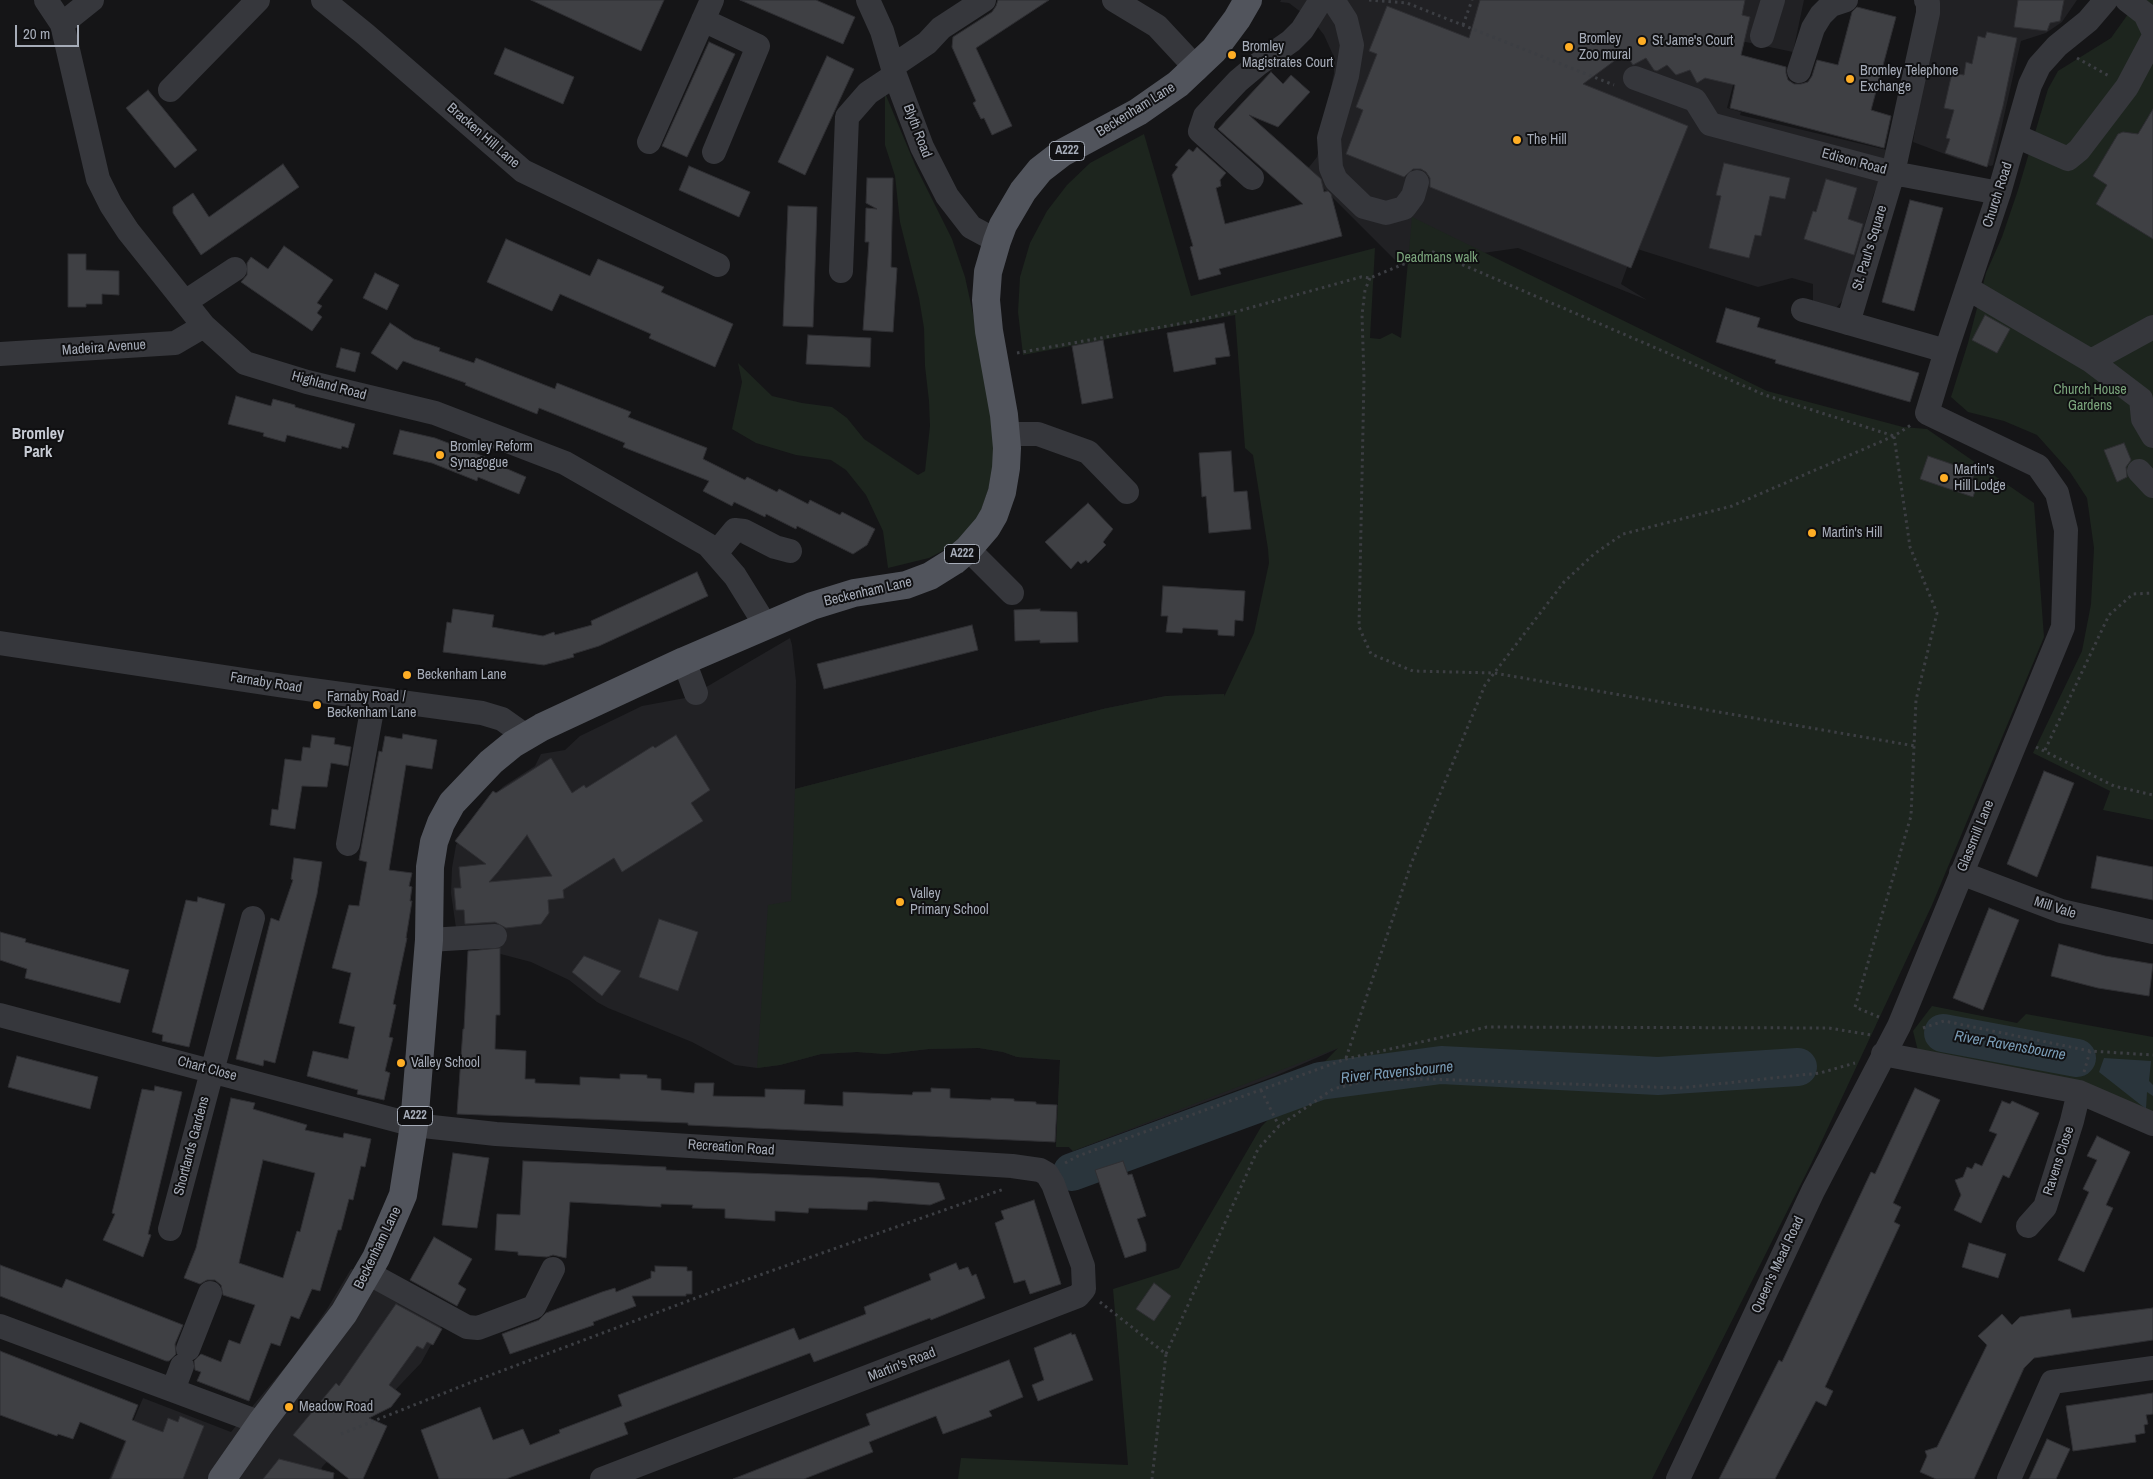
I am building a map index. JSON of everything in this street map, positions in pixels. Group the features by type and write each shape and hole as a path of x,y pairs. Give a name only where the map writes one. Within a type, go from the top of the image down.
{"main road":[{"name":"Beckenham Lane","path":"222,1479 261,1423 344,1313 368,1273 392,1226 403,1195 414,1125 428,940 430,868 434,842 441,823 452,803 491,762 526,736 684,661 812,606 840,597 918,581 942,569 968,548 987,527 998,504 1006,468 1006,434 987,315 986,286 996,241 1013,208 1040,170 1062,153 1152,103 1197,69 1226,35 1248,0"}],"street":[{"name":"Highland Road","path":"46,0 62,24 98,179 111,206 128,231 204,326 245,362 307,382 435,413 565,463 708,545 747,593 766,626"},
{"path":"62,24 92,0"},
{"path":"170,90 258,0"},
{"name":"Bracken Hill Lane","path":"322,0 365,34 523,171 718,265"},
{"name":"Blyth Road","path":"868,0 882,31 922,147 947,196 971,227 996,241"},
{"path":"841,271 847,117 868,93 927,44 941,28 984,0"},
{"path":"1114,0 1157,26 1197,69"},
{"path":"1252,178 1200,131 1205,116 1238,81 1291,41 1302,30 1321,0"},
{"path":"1333,0 1346,20 1352,45 1347,76 1329,138 1331,168 1336,180 1364,207 1386,213 1404,208 1413,196 1418,182"},
{"path":"1762,36 1773,0"},
{"path":"1800,71 1813,28 1821,15 1831,5 1846,0"},
{"name":"St. Paul's Square","path":"1848,323 1893,173 1928,13 1928,3 1926,0"},
{"name":"Church Road","path":"1927,413 1999,193 2030,85 2039,66 2057,46 2088,21 2106,0"},
{"path":"2127,0 2145,14 2153,31"},
{"path":"649,142 708,10 758,46 714,152"},
{"path":"2016,136 2068,159 2079,150 2127,87 2153,38"},
{"name":"Edison Road","path":"1628,83 1695,100 1710,124 1893,173 1999,193"},
{"path":"184,302 235,269"},
{"path":"1967,288 2091,361 2147,397 2143,419 2153,436"},
{"path":"1803,310 1946,351"},
{"name":"Madeira Avenue","path":"0,354 175,343 204,326"},
{"path":"2091,361 2153,327"},
{"name":"Glassmill Lane","path":"1892,1039 2063,627 2066,530 2057,493 2038,466 1927,413"},
{"path":"1006,434 1038,434 1088,452 1127,492"},
{"path":"716,553 735,530 744,531 775,547 790,551"},
{"path":"968,548 1012,593"},
{"name":"Farnaby Road","path":"0,643 374,699 490,714 515,727 526,736"},
{"path":"684,661 696,693"},
{"path":"348,844 374,699"},
{"name":"Mill Vale","path":"1961,873 2061,911 2153,932"},
{"name":"Shortlands Gardens","path":"170,1229 253,918"},
{"path":"428,940 495,936"},
{"name":"Chart Close","path":"0,1015 213,1070 414,1125"},
{"path":"1892,1039 2079,1092 2153,1124"},
{"name":"Queen's Mead Road","path":"1678,1479 1813,1191 1892,1039"},
{"name":"Ravens Close","path":"2028,1226 2044,1207 2072,1121 2079,1092"},
{"name":"Recreation Road","path":"414,1125 496,1134 1012,1166 1031,1168 1046,1174"},
{"path":"1046,1174 1059,1195 1083,1266 1084,1290"},
{"path":"368,1273 467,1327 478,1328 534,1307 553,1268"},
{"name":"Martin's Road","path":"602,1479 1063,1304 1078,1296 1084,1290"},
{"path":"173,1390 210,1293"},
{"path":"0,1326 261,1423"},
{"path":"2009,1479 2052,1382 2153,1368"}],"path":[{"path":"1369,0 1406,3 1628,83"},
{"path":"1463,25 1472,0"},
{"path":"2057,46 2127,87"},
{"path":"994,357 1195,321 1361,277 1370,278 1433,252 1765,395 1894,436"},
{"path":"1370,278 1365,290 1362,315 1364,378 1359,627 1370,654 1413,671 1494,673 1915,746"},
{"path":"1346,1059 1411,864 1485,685 1564,582 1594,554 1623,534 1732,506 1894,436"},
{"path":"1892,1039 1855,1007 1911,816 1916,700 1937,613 1910,547 1894,436"},
{"path":"2045,750 2110,615 2133,594 2153,592"},
{"path":"2016,739 2045,750 2114,786 2153,795"},
{"path":"1152,1479 1166,1354 1258,1149 1278,1126 1334,1089 1369,1080 1430,1079 1680,1088 1820,1073 1892,1039 1944,1021 2090,1051 2153,1056"},
{"path":"1046,1174 1078,1156 1346,1059 1487,1027 1829,1028 1892,1039"},
{"path":"1261,1090 1278,1126"},
{"path":"340,1434 472,1382 720,1289 1009,1187"},
{"path":"1084,1290 1166,1354"}],"shaded area":[{"path":"1281,0 1804,0 1793,52 1741,41 1740,59 1727,108 1741,112 1740,115 1891,151 1873,196 1843,300 1835,309 1813,301 1813,284 1792,278 1758,287 1634,248 1621,284 1647,300 1518,248 1400,265 1306,171 1317,157 1334,73 1334,57 1324,35 1314,22 1289,3 1280,2"},
{"path":"1936,0 2077,0 2062,22 2046,33 2021,41 1993,165 1991,166 1958,159 1913,142"},
{"name":"Valley Primary School","path":"790,638 796,681 795,789 1103,709 1166,696 1224,694 1339,1048 1275,1076 1073,1151 1069,1147 1056,1147 1060,1060 1017,1057 1003,1052 979,1048 929,1049 885,1054 857,1052 821,1054 780,1065 757,1068 735,1065 692,1042 608,1008 597,1002 569,980 531,962 455,942 456,928 451,893 452,868 456,845 486,802 504,786 535,766 541,754 565,750 580,736 642,706 685,698 696,693"},
{"path":"2104,1058 2151,1061 2149,1081 2153,1085 2153,1096 2147,1092 2146,1109 2099,1072"},
{"path":"351,1269 373,1273 448,1314 421,1363 322,1467 319,1479 109,1479 143,1398 231,1432 291,1360 327,1309"}],"green space":[{"name":"Church House Gardens","path":"2138,0 2153,0 2153,109 2137,135 2128,132 2118,134 2093,176 2107,185 2096,204 2153,239 2153,820 2103,810 2110,791 2033,753 2082,651 2091,604 2094,548 2087,498 2070,472 2037,435 2004,421 1968,412 1951,397 1968,343 1986,273 2002,237 2018,190 2048,89 2058,71 2111,38"},
{"path":"885,93 916,167 952,239 965,277 989,387 996,466 978,520 952,546 929,558 888,568 883,531 866,495 846,470 831,460 796,455 756,443 732,429 742,382 738,363 772,396 832,407 847,418 864,439 918,475 925,471 930,426 924,328 919,298 900,222 895,176 885,145"},
{"name":"Deadmans walk","path":"1144,134 1191,296 1375,248 1370,338 1380,339 1392,333 1401,338 1412,217 1767,391 1903,427 1927,429 2034,503 2044,637 1932,905 1811,1164 1652,1479 958,1479 961,1458 1128,1465 1113,1289 1179,1268 1261,1127 1338,1048 1073,1151 1069,1147 1056,1147 1060,1060 1017,1057 1003,1052 979,1048 929,1049 885,1054 857,1052 821,1054 780,1065 757,1068 768,905 791,901 795,789 1103,709 1166,696 1224,694 1224,697 1254,633 1269,563 1253,455 1245,448 1235,315 1023,355 1018,312 1020,277 1030,243 1047,211 1067,185 1090,163"},
{"path":"1932,1006 2017,1023 2026,1014 2153,1037 2153,1116 1919,1055 1913,1031"}],"building":[{"path":"531,0 664,0 641,51"},
{"path":"740,0 816,0 855,17 843,44"},
{"path":"998,0 1049,0 976,48 1012,126 992,135 984,118 981,119 973,103 976,101 952,47 953,37 992,12"},
{"name":"The Hill","path":"1480,0 1745,0 1742,15 1750,17 1741,55 1786,67 1788,80 1794,84 1808,82 1817,60 1838,65 1852,12 1857,7 1896,17 1871,110 1891,116 1884,148 1730,108 1735,85 1705,78 1697,83 1690,70 1676,75 1667,65 1657,71 1654,70 1646,58 1633,65 1625,53 1583,84 1688,126 1631,268 1430,187 1430,178 1421,169 1413,169 1404,177 1346,154 1363,110 1356,107 1377,54 1369,51 1387,6 1469,38"},
{"path":"2018,0 2064,0 2060,21 2050,23 2047,31 2014,27"},
{"path":"1987,32 2017,38 2003,106 1987,167 1945,153 1950,139 1946,138 1954,110 1944,108 1952,73 1964,75 1966,62 1972,64 1978,36 1985,38"},
{"path":"709,42 735,54 687,157 662,146"},
{"path":"505,48 574,77 563,104 494,74"},
{"path":"827,56 854,69 805,175 778,162"},
{"path":"1271,72 1283,84 1291,75 1310,92 1278,127 1249,115 1321,179 1324,192 1328,191 1331,194 1342,236 1219,269 1221,274 1199,280 1190,247 1193,246 1172,175 1178,167 1175,165 1189,149 1193,152 1197,147 1226,173 1220,180 1221,186 1216,188 1225,224 1303,204 1218,129"},
{"path":"148,90 197,150 175,168 126,108"},
{"path":"2153,109 2153,239 2096,204 2107,185 2093,176 2118,134 2123,132 2138,134"},
{"path":"1724,163 1790,178 1785,199 1770,196 1761,236 1755,235 1749,258 1709,248 1721,196 1716,195"},
{"path":"283,164 299,187 201,255 173,213 173,207 193,193 209,217"},
{"path":"689,166 750,192 739,217 679,190"},
{"path":"867,178 893,178 891,267 897,268 893,332 863,330 869,242 865,242 866,208 877,209 866,203"},
{"path":"1826,179 1857,188 1848,219 1863,224 1854,255 1804,239 1813,211 1816,212"},
{"path":"1910,200 1943,208 1914,311 1882,302"},
{"path":"788,206 817,207 813,327 783,326"},
{"path":"506,239 590,276 598,259 664,287 661,292 733,324 715,367 649,338 651,334 560,294 552,311 487,282"},
{"path":"284,246 333,280 317,303 322,306 317,313 322,317 312,331 241,282 247,275 247,263 251,257 268,269"},
{"path":"68,254 86,254 86,270 119,271 119,295 102,294 102,304 86,304 86,307 68,307"},
{"path":"375,273 399,285 387,310 363,298"},
{"path":"1726,308 1760,318 1757,327 1919,373 1910,402 1775,363 1776,360 1716,342"},
{"path":"1985,315 2010,329 1997,353 1972,340"},
{"path":"390,323 414,339 440,348 439,351 474,363 476,358 555,389 557,383 631,412 628,417 707,448 703,459 745,480 747,477 777,492 779,489 808,504 810,500 840,515 842,512 875,529 867,545 853,554 797,526 796,529 766,514 765,517 734,502 732,506 703,491 709,481 623,447 625,443 559,416 539,408 537,414 465,385 466,383 403,361 397,370 371,353"},
{"path":"1224,323 1230,356 1215,358 1216,364 1174,372 1167,333"},
{"path":"808,335 871,338 870,367 806,364"},
{"path":"1103,340 1113,398 1082,404 1072,346"},
{"path":"341,348 360,353 355,372 336,367"},
{"path":"236,396 271,406 273,399 355,424 348,448 342,446 341,449 287,435 285,442 263,436 264,433 228,424"},
{"name":"Bromley Reform Synagogue","path":"400,430 435,438 485,457 484,459 526,477 519,494 478,477 477,481 432,463 393,454"},
{"path":"2124,443 2131,460 2126,467 2127,477 2117,482 2104,450"},
{"path":"1231,451 1234,492 1247,491 1251,529 1209,533 1206,496 1202,497 1199,453"},
{"name":"Martin's Hill Lodge","path":"1928,456 1975,472 1972,480 1978,482 1973,497 1920,479"},
{"path":"1088,503 1113,529 1103,542 1106,545 1088,563 1086,560 1081,564 1078,561 1071,569 1045,542"},
{"path":"697,572 708,596 599,646 573,654 574,657 544,665 443,652 447,622 451,623 453,609 494,615 492,627 543,636 554,632 555,635 592,625 591,621"},
{"path":"1163,586 1245,591 1243,621 1235,620 1234,636 1218,635 1218,630 1183,628 1182,633 1166,632 1168,616 1161,616"},
{"path":"1040,609 1040,611 1077,612 1078,642 1040,643 1040,640 1015,641 1014,610"},
{"path":"972,625 978,650 824,689 817,664"},
{"path":"403,734 437,740 432,769 406,765 389,870 412,873 409,886 412,887 410,901 412,901 407,938 393,1004 396,1005 389,1037 393,1038 385,1071 390,1073 384,1100 357,1094 358,1090 307,1076 313,1051 348,1059 355,1027 339,1023 351,973 332,968 349,905 359,906 367,862 359,860 379,751 382,752 385,736 402,739"},
{"path":"312,735 335,738 334,744 351,747 348,766 331,763 327,787 302,786 295,829 270,825 272,809 278,810 285,759 301,761 303,747 310,748"},
{"path":"676,735 710,790 691,803 703,821 622,872 614,858 563,890 564,898 548,900 549,913 541,924 506,928 495,922 465,924 464,910 456,910 454,888 461,888 459,867 486,864 455,841 493,791 496,793 551,758 572,793 584,785 586,788 653,746 655,748","holes":["527,835 552,876 489,882"]},
{"path":"2044,771 2074,783 2037,877 2007,864"},
{"path":"2097,856 2153,867 2153,900 2091,888"},
{"path":"294,858 322,862 317,894 275,1063 264,1060 263,1066 236,1059 271,918 279,921 293,880 291,879"},
{"path":"198,897 225,904 189,1047 162,1041 163,1035 152,1032 186,900 197,902"},
{"path":"1989,908 2019,920 1983,1010 1953,998"},
{"path":"659,919 698,932 678,991 639,977"},
{"path":"0,932 26,939 25,942 129,970 120,1003 25,978 27,969 0,960"},
{"path":"2059,944 2105,956 2153,964 2149,996 2098,988 2051,976"},
{"path":"500,948 500,1015 496,1015 495,1049 526,1051 525,1079 535,1079 535,1083 580,1085 580,1077 620,1079 620,1074 647,1075 647,1078 661,1079 661,1090 694,1093 695,1083 714,1083 713,1096 765,1097 765,1089 805,1090 804,1104 843,1106 843,1092 912,1095 913,1092 931,1092 931,1088 950,1089 950,1098 1014,1099 1014,1101 1057,1105 1055,1142 688,1125 688,1123 457,1114 468,951"},
{"path":"584,956 621,971 602,996 572,972"},
{"path":"17,1056 98,1077 90,1109 8,1087"},
{"path":"155,1086 182,1092 148,1234 151,1235 143,1257 103,1240 115,1214 112,1213 142,1089 154,1091"},
{"path":"1915,1088 1940,1100 1893,1203 1901,1207 1894,1222 1900,1225 1825,1387 1833,1391 1826,1406 1816,1401 1775,1479 1719,1479 1779,1360 1782,1362 1871,1172 1875,1174"},
{"path":"231,1098 255,1103 253,1109 307,1125 305,1130 343,1138 344,1133 371,1139 365,1167 361,1166 353,1200 349,1199 341,1230 338,1230 320,1291 312,1289 299,1319 291,1316 280,1346 271,1343 249,1401 197,1381 201,1372 195,1370 194,1361 201,1354 221,1362 229,1340 240,1344 255,1305 223,1295 221,1285 215,1280 207,1280 200,1284 184,1278 196,1248","holes":["263,1160 315,1173 300,1232 297,1231 283,1278 239,1263"]},
{"path":"2002,1101 2010,1104 2012,1101 2039,1113 2009,1178 2003,1175 1981,1223 1954,1210 1961,1195 1955,1180 1963,1177 1967,1167 1972,1169 1975,1163 1982,1166 1997,1134 1989,1131"},
{"path":"2097,1136 2130,1152 2106,1205 2113,1208 2084,1272 2058,1260 2089,1192 2083,1189 2097,1160 2087,1156"},
{"path":"453,1153 489,1158 477,1228 442,1225"},
{"path":"523,1161 666,1167 666,1170 875,1178 939,1183 945,1199 930,1205 874,1201 868,1202 867,1210 809,1208 808,1213 775,1211 775,1221 725,1218 725,1209 692,1208 693,1205 661,1204 661,1207 570,1202 566,1258 553,1255 547,1257 518,1255 518,1252 495,1250 497,1214 520,1215"},
{"path":"1123,1161 1128,1175 1132,1174 1146,1216 1137,1219 1146,1244 1146,1251 1125,1258 1095,1170"},
{"path":"1034,1200 1061,1284 1030,1294 1025,1280 1014,1283 995,1223 1004,1219 1001,1211"},
{"path":"434,1237 472,1259 458,1284 466,1289 457,1306 410,1280"},
{"path":"1969,1243 2006,1254 1998,1278 1962,1267"},
{"path":"956,1263 959,1270 968,1267 972,1276 976,1274 985,1298 931,1320 930,1318 814,1362 810,1353 624,1423 628,1434 506,1479 439,1479 421,1430 480,1407 493,1440 523,1429 530,1445 560,1433 559,1430 622,1406 618,1395 794,1328 799,1340 866,1314 864,1307 931,1280 929,1274"},
{"path":"0,1265 62,1288 66,1279 183,1325 175,1344 176,1354 169,1361 166,1361 0,1296"},
{"path":"655,1266 687,1267 687,1271 692,1271 692,1294 686,1294 686,1296 632,1296 636,1306 593,1322 594,1325 510,1354 502,1334 539,1320 546,1313 615,1288 616,1292 651,1278 651,1271 655,1272"},
{"path":"1154,1283 1171,1296 1154,1321 1136,1309"},
{"path":"396,1304 442,1329 433,1345 427,1342 423,1349 417,1346 389,1385 401,1394 391,1407 369,1418 387,1426 363,1479 349,1479 293,1435 336,1383 339,1386"},
{"path":"2153,1308 2153,1340 2034,1358 2024,1368 1974,1479 1936,1479 1920,1472 1927,1456 1925,1451 1937,1447 1987,1345 1978,1336 2002,1314 2012,1325 2020,1317 2070,1309 2072,1318"},
{"path":"1071,1333 1072,1335 1075,1334 1093,1380 1038,1401 1032,1385 1044,1380 1034,1348"},
{"path":"0,1351 138,1405 132,1420 163,1432 168,1418 178,1422 180,1416 204,1426 183,1479 111,1479 126,1441 80,1422 73,1439 58,1434 57,1436 0,1415"},
{"path":"1009,1360 1023,1397 989,1411 992,1416 943,1434 936,1416 869,1442 873,1452 804,1479 733,1479 870,1425 866,1414"},
{"path":"2153,1393 2153,1414 2146,1415 2148,1424 2144,1425 2145,1433 2135,1435 2136,1442 2073,1451 2066,1406"},
{"path":"2047,1439 2070,1449 2056,1479 2029,1479"},
{"path":"279,1459 334,1473 333,1479 263,1479"}],"waterway":[{"name":"River Ravensbourne","path":"1943,1033 2077,1058"},
{"name":"River Ravensbourne","path":"1072,1172 1320,1081 1441,1065 1658,1076 1798,1067"}],"place":[{"name":"St Jame's Court","path":"1642,41"},
{"name":"Bromley Zoo mural","path":"1569,47"},
{"name":"Bromley Magistrates Court","path":"1232,55"},
{"name":"Bromley Telephone Exchange","path":"1850,79"},
{"name":"The Hill","path":"1517,140"},
{"name":"Bromley Reform Synagogue","path":"440,455"},
{"name":"Martin's Hill Lodge","path":"1944,478"},
{"name":"Martin's Hill","path":"1812,533"},
{"name":"Beckenham Lane","path":"407,675"},
{"name":"Farnaby Road / Beckenham Lane","path":"317,705"},
{"name":"Valley Primary School","path":"900,902"},
{"name":"Valley School","path":"401,1063"},
{"name":"Meadow Road","path":"289,1407"}],"district":[{"name":"Bromley Park","path":"38,444"}]}
